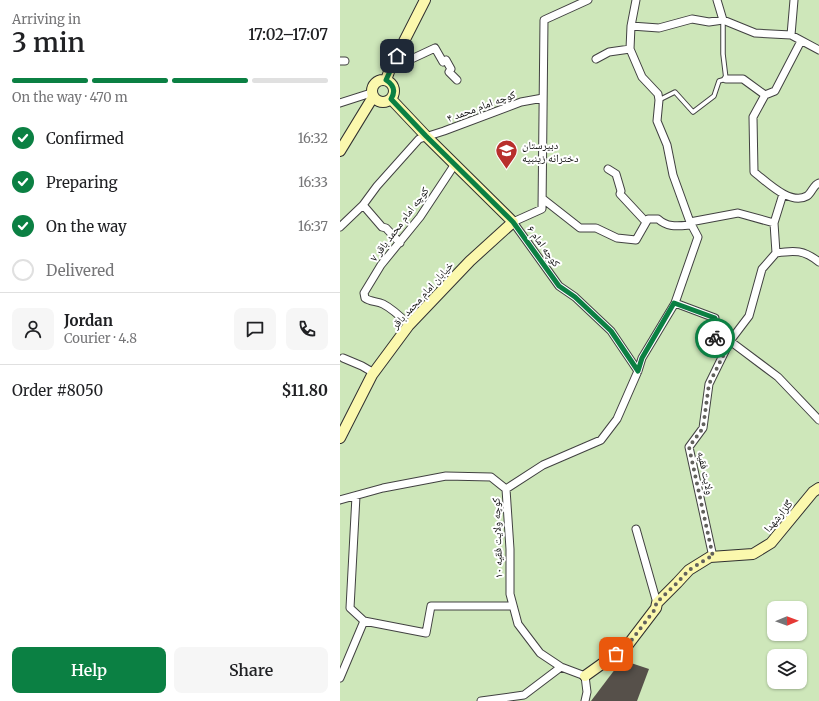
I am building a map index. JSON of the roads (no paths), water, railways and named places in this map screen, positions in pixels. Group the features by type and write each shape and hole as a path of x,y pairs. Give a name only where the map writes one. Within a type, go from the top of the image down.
{"main road":[{"path":"386,80 390,69 425,0"},
{"path":"340,151 372,95 372,87 375,82 386,80 393,86 394,90 391,99 386,102 376,100 372,95"},
{"path":"391,99 426,136 513,222"},
{"name":"خیابان امام محمد باقر","path":"340,438 374,372 409,325 470,261 513,222"},
{"name":"گلزارشهدا","path":"585,676 627,646 656,608 656,603 689,570 710,557 753,554 771,543 813,492 819,488"}],"street":[{"path":"513,222 542,209 544,20 588,0"},
{"path":"506,489 543,465 601,440 617,419 638,371 642,358 674,303 698,237 691,224 673,175 667,145 657,121 659,100 658,94 642,77 630,49 631,26 636,0"},
{"path":"717,0 722,20"},
{"path":"791,35 794,0"},
{"path":"631,26 659,28 692,19 709,22 722,20 755,33 791,35 819,50"},
{"path":"801,41 775,91 765,95 753,117 754,172 783,194 801,199 808,196 816,184 819,183"},
{"path":"390,69 435,48 443,62 446,60 450,69 449,72 457,80"},
{"path":"596,59 609,52 630,49"},
{"path":"726,79 743,79 765,95"},
{"path":"340,103 372,95"},
{"name":"کوچه امام محمد ۴","path":"426,136 444,131 521,102 543,98"},
{"path":"340,228 363,205 377,186 412,146 419,139 426,136"},
{"name":"کوچه امام محمد باقر ۷","path":"409,325 396,312 382,303 365,298 364,294 381,265 420,217 455,164"},
{"path":"608,169 616,174 621,191 620,194 646,222"},
{"path":"783,194 774,223 776,253 796,251 802,252 819,262"},
{"path":"543,199 580,228 596,228 617,238 636,240 648,219 658,219 663,224 670,226 691,224 738,213 774,223"},
{"path":"363,205 382,228 386,228 400,243"},
{"name":"کوچه امام ۶","path":"513,222 559,286 575,297 611,331 638,371"},
{"name":"ولایت فقیه","path":"713,557 689,447 703,428 709,384 730,341 749,316 762,269 776,253"},
{"path":"674,303 715,318 714,348 724,354"},
{"path":"730,341 778,377 819,420"},
{"path":"343,358 374,372"},
{"name":"کوچه ولایت فقیه ۱۰","path":"340,500 383,488 446,476 490,477 506,489 510,549 510,594 518,624 540,653 561,667 585,676"},
{"path":"356,496 350,608 364,621 426,633 431,606 513,606"},
{"path":"636,528 656,603"},
{"path":"340,678 364,621"},
{"path":"482,701 524,695 561,667"},
{"path":"585,676 587,692 585,701"}],"lane":[{"path":"659,100 675,92 693,112 714,96 718,81 726,79 723,54 722,20"}],"place":[{"name":"دبیرستان دخترانه زینبیه","path":"507,170"}]}
